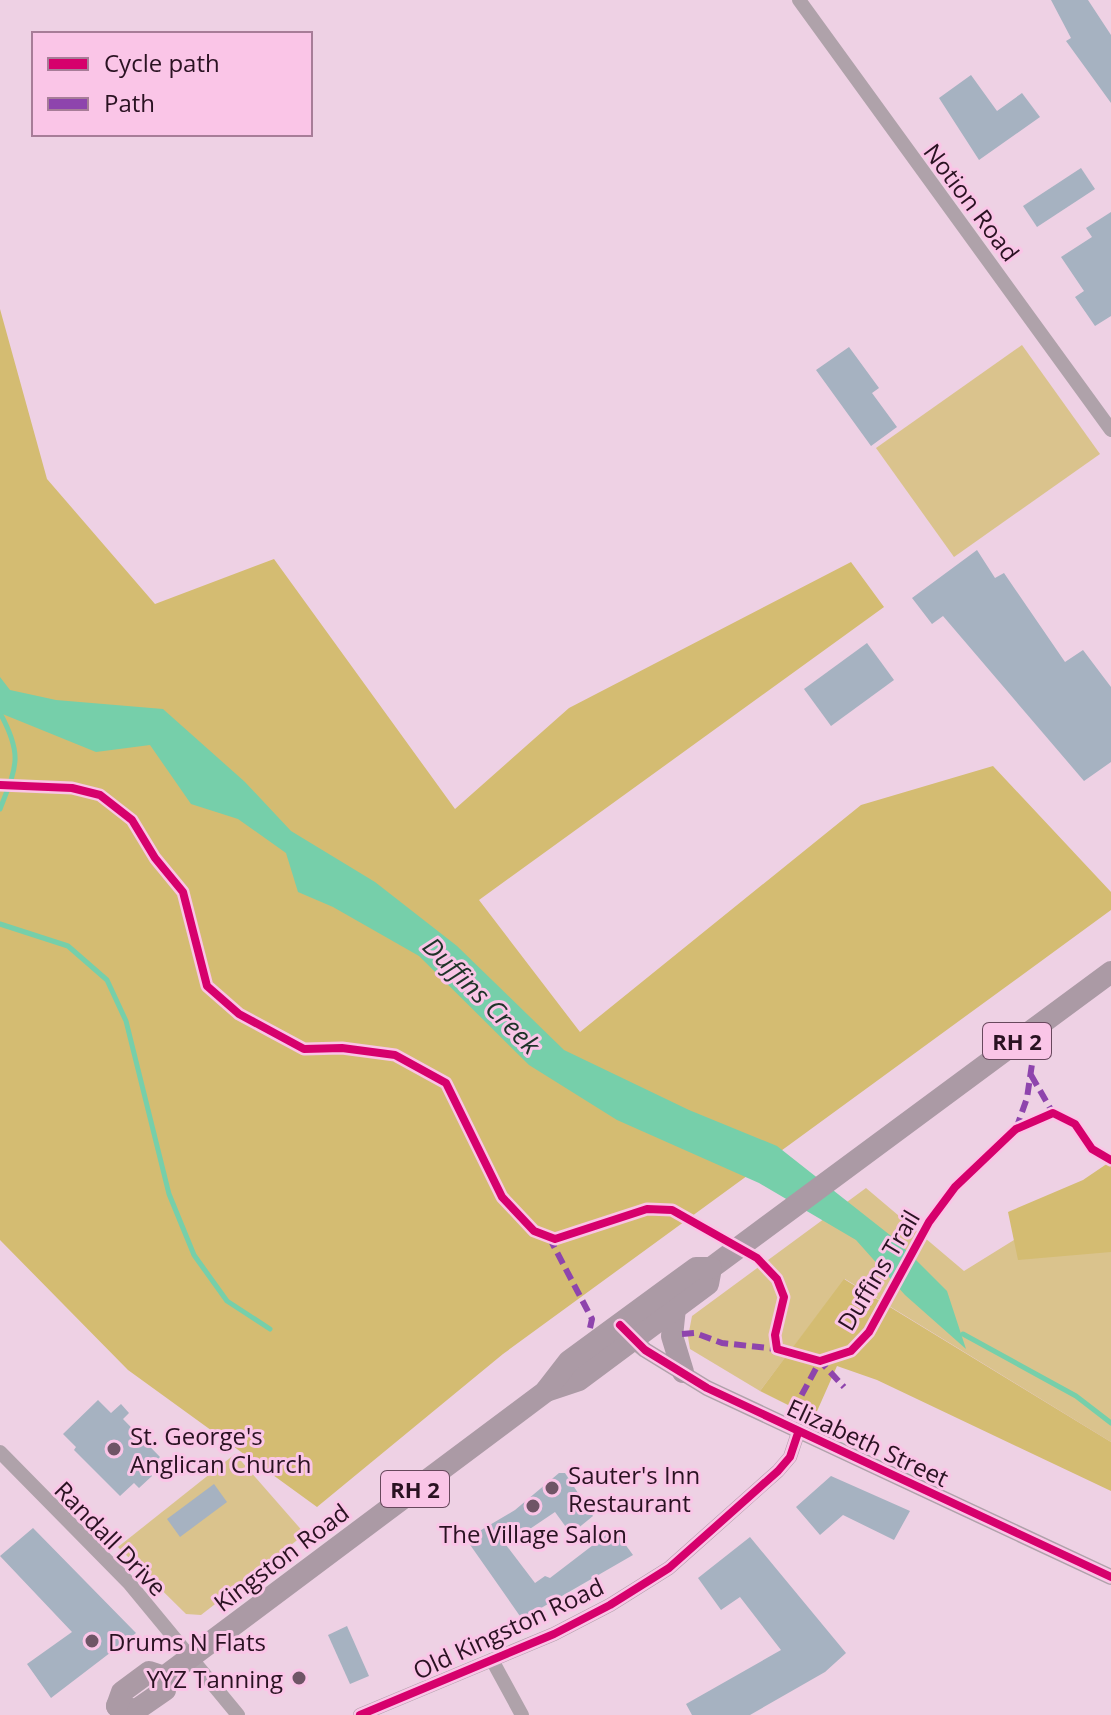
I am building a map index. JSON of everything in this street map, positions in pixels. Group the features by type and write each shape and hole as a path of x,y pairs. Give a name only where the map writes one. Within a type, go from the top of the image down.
{"main road":[{"name":"RH 2","path":"626,1332 696,1268 711,1268 1111,972"},
{"name":"RH 2","path":"626,1332 675,1308 708,1284 711,1268"},
{"path":"675,1308 672,1336 683,1372"},
{"name":"Kingston Road","path":"111,1710 136,1710 165,1690 164,1677 545,1392 569,1361 626,1332"}],"street":[{"name":"Notion Road","path":"799,0 1111,430"},
{"name":"Elizabeth Street","path":"626,1332 683,1372 798,1433 1111,1577"},
{"name":"Old Kingston Road","path":"360,1715 492,1660 610,1605 669,1568 778,1471 790,1457 798,1433"},
{"name":"Randall Drive","path":"0,1452 129,1583 238,1715"},
{"path":"492,1660 522,1715"}],"shaded area":[{"path":"0,309 47,479 155,604 274,559 455,809 569,708 851,562 884,607 479,900 580,1032 861,805 993,766 1111,892 1111,910 503,1354 317,1507 128,1370 0,1240"},
{"path":"1022,345 1100,454 954,557 876,448"},
{"path":"1111,1161 1111,1252 1018,1260 1008,1212 1083,1180"},
{"path":"866,1188 964,1271 1051,1217 1111,1248 1111,1442 845,1279 760,1391 690,1349 688,1337 692,1316"},
{"path":"844,1279 1111,1442 1111,1491 877,1380 837,1366 814,1418 760,1391"},
{"path":"235,1454 305,1534 201,1615 186,1614 118,1547"}],"water":[{"name":"Duffins Creek","path":"0,677 10,690 56,700 163,709 245,782 291,831 375,882 457,946 564,1050 689,1110 777,1146 895,1239 947,1291 966,1349 905,1295 856,1240 759,1183 617,1120 529,1065 419,956 333,907 298,892 286,853 238,819 191,804 150,745 96,752 0,713"}],"building":[{"path":"1051,0 1088,0 1111,35 1111,103 1066,41 1071,38"},
{"path":"971,75 997,111 1022,93 1040,117 979,160 939,98"},
{"path":"1081,168 1095,189 1037,227 1023,206"},
{"path":"1111,212 1111,316 1095,326 1075,297 1084,291 1061,257 1092,237 1086,228"},
{"path":"849,347 879,388 872,393 897,427 871,446 816,370"},
{"path":"977,550 995,578 1004,573 1065,662 1083,650 1111,687 1111,762 1084,781 943,616 932,624 912,598"},
{"path":"867,643 894,680 831,726 804,689"},
{"name":"St. George's Anglican Church","path":"98,1400 111,1413 121,1404 129,1413 123,1419 160,1457 147,1470 152,1476 139,1488 134,1483 120,1496 74,1450 76,1447 63,1434"},
{"path":"559,1473 565,1473 593,1516 571,1534 555,1512 506,1545 535,1583 545,1576 550,1578 614,1529 633,1555 522,1619 466,1539 515,1510"},
{"path":"831,1476 910,1511 894,1540 843,1515 820,1535 796,1507"},
{"path":"214,1484 227,1502 180,1537 167,1519"},
{"path":"33,1528 136,1633 51,1698 27,1664 72,1632 0,1556"},
{"path":"750,1537 846,1653 825,1672 750,1715 692,1715 686,1704 781,1650 740,1597 721,1610 698,1578"},
{"path":"347,1626 369,1676 350,1684 328,1635"}],"waterway":[{"path":"0,713 12,740 15,761 0,809"},
{"path":"0,924 68,946 107,980 126,1021 169,1194 194,1255 227,1301 270,1329"},
{"name":"Duffins Creek","path":"963,1334 1076,1396 1111,1423"}],"marked path":[{"path":"1016,1129 1027,1098 1032,1064"},
{"path":"1031,1075 1053,1113"},
{"path":"549,1237 592,1319 590,1328"},
{"path":"682,1334 695,1333 722,1343 777,1349"},
{"path":"793,1411 820,1361 844,1387"}],"cycle path":[{"name":"Duffins Trail","path":"0,785 72,788 100,795 132,820 155,858 183,892 207,986 239,1014 304,1049 342,1048 395,1055 446,1083 502,1197 534,1231 555,1239 647,1209 672,1210 757,1258 777,1279 784,1297 775,1335 777,1349 820,1361 851,1351 869,1332 929,1222 955,1187 1016,1129 1053,1113 1075,1124 1092,1149 1111,1160"},
{"path":"620,1325 645,1350 707,1388 1111,1577"},
{"path":"360,1715 554,1634 610,1605 669,1568 778,1471 790,1457 798,1433"}],"place":[{"name":"St. George's Anglican Church","path":"114,1449"},
{"name":"Sauter's Inn Restaurant","path":"552,1488"},
{"name":"The Village Salon","path":"533,1506"},
{"name":"Drums N Flats","path":"92,1641"},
{"name":"YYZ Tanning","path":"299,1678"}]}
